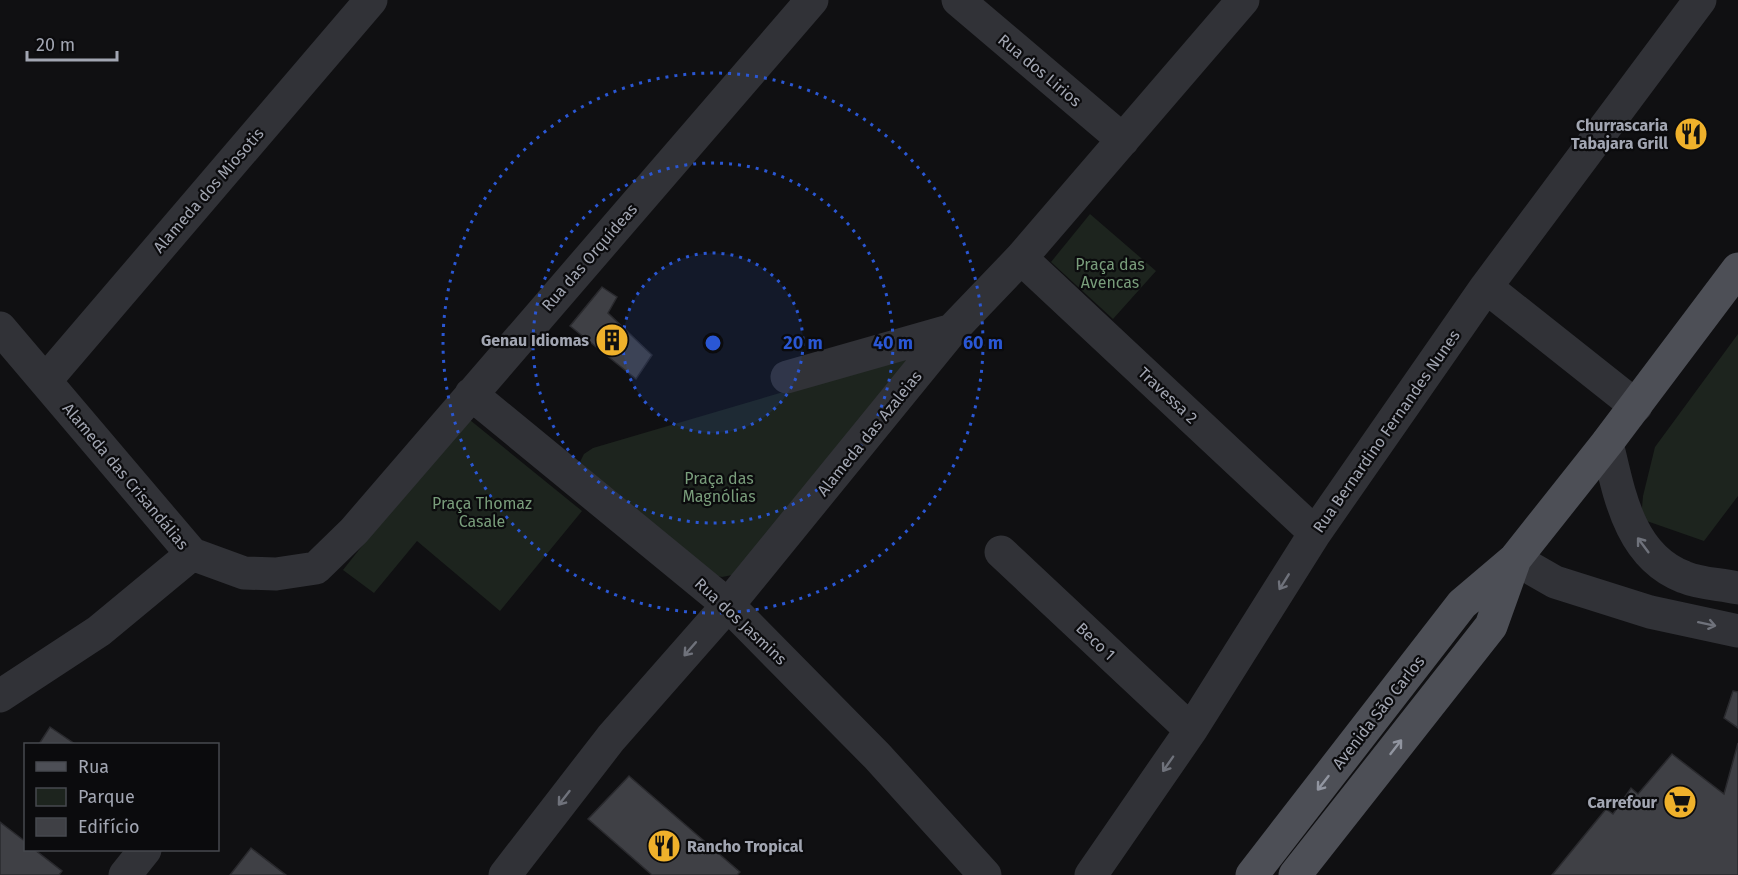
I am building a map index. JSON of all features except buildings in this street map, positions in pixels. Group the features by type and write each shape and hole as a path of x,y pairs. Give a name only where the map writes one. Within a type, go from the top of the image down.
{"main road":[{"name":"Avenida São Carlos","path":"1252,875 1462,604 1515,559 1636,406 1738,269"},
{"name":"Avenida São Carlos","path":"1295,875 1491,626 1515,559"}],"street":[{"name":"Alameda dos Miosotis","path":"46,380 371,0"},
{"name":"Rua das Orquídeas","path":"316,568 354,531 812,0"},
{"name":"Rua dos Lirios","path":"958,0 1123,140"},
{"name":"Alameda das Azaleias","path":"505,875 611,738 729,605 952,330 1021,258 1243,0"},
{"name":"Rua Bernardino Fernandes Nunes","path":"1091,875 1191,730 1315,533 1486,287 1700,0"},
{"name":"Travessa 2","path":"1021,258 1315,533"},
{"path":"1486,287 1636,406"},
{"name":"Alameda das Crisandálias","path":"0,328 192,554 244,573 276,574 316,568"},
{"path":"787,377 952,330"},
{"name":"Rua dos Jasmins","path":"471,393 729,605 877,756 985,875"},
{"path":"1607,443 1620,497 1638,540 1654,559 1684,578 1738,588"},
{"name":"Beco 1","path":"1001,552 1191,730"},
{"path":"0,696 99,631 192,554"},
{"path":"1515,559 1555,582 1675,618 1738,631"},
{"path":"1675,618 1684,578"},
{"path":"125,875 143,851"}],"green space":[{"name":"Praça das Avencas","path":"1090,214 1156,271 1113,319 1051,262"},
{"path":"1738,334 1738,496 1704,541 1641,519 1643,496 1655,447"},
{"name":"Praça das Magnólias","path":"899,358 908,360 743,573 722,577 709,574 584,471 580,462 584,454 593,448"},
{"name":"Praça Thomaz Casale","path":"465,416 582,511 500,611 417,541 374,593 343,570"}],"place":[{"name":"Churrascaria Tabajara Grill","path":"1691,134"},
{"name":"Genau Idiomas","path":"612,340"},
{"name":"Carrefour","path":"1680,802"},
{"name":"Rancho Tropical","path":"664,846"}]}
